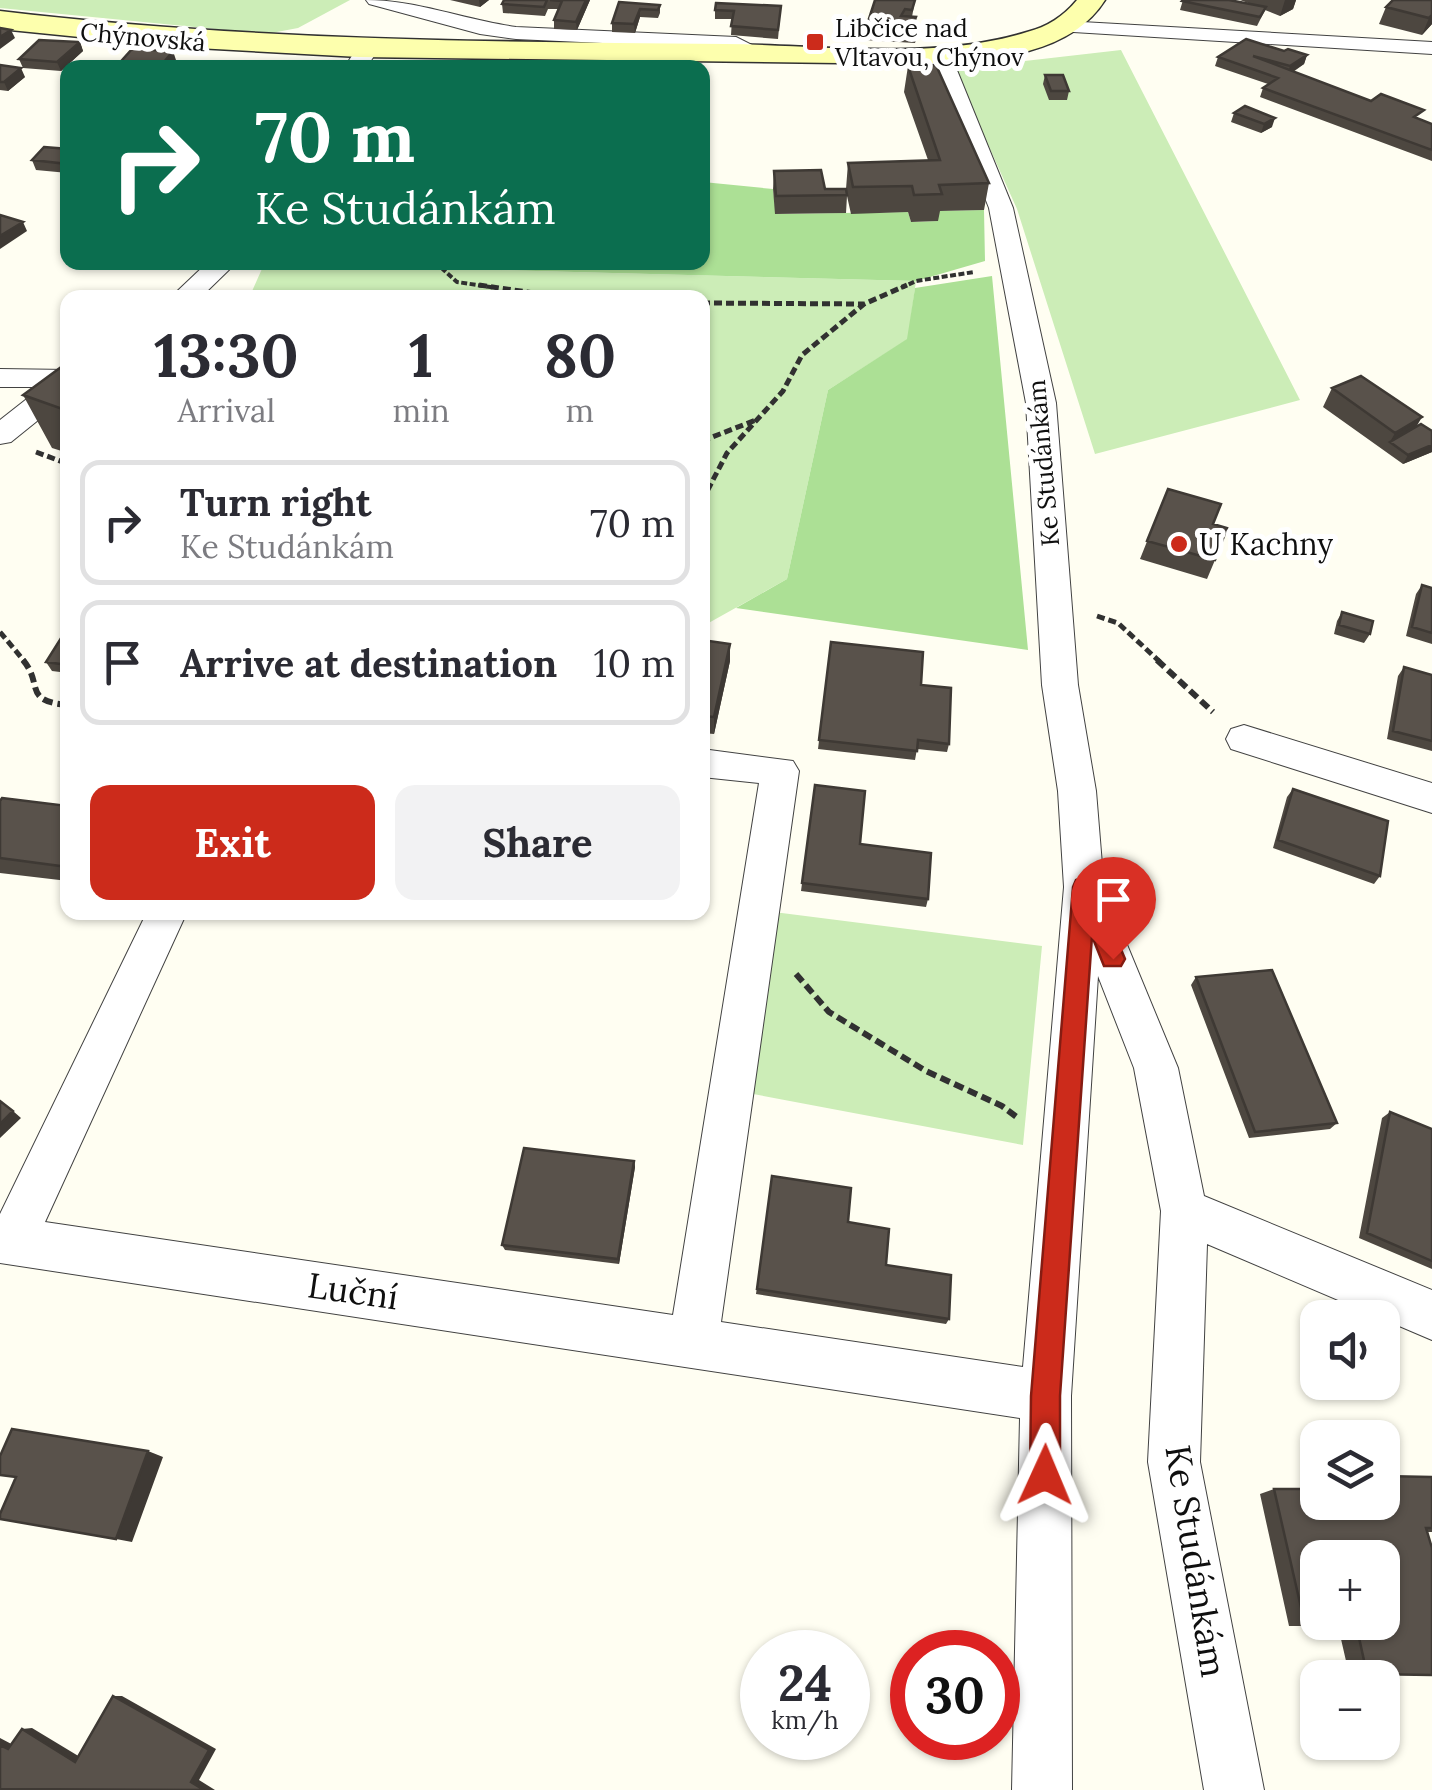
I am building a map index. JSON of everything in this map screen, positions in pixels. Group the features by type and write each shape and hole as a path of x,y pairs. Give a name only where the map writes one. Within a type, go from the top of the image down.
{"street":[{"path":"376,0 480,28 736,43 757,53"},
{"path":"1064,27 1085,11 1091,0"},
{"name":"Chýnovská","path":"0,20 361,59 939,53 1022,42 1064,27"},
{"path":"1064,27 1432,48"},
{"name":"Ke Studánkám","path":"939,53 1001,208 1041,403 1060,685 1077,791 1084,887 1046,1396 1042,1790"},
{"path":"192,290 215,270"},
{"path":"0,378 60,380"},
{"path":"0,434 60,386"},
{"path":"1244,739 1432,798"},
{"path":"693,1342 780,772 710,764"},
{"name":"Ke Studánkám","path":"1084,887 1156,1068 1184,1211 1174,1462 1234,1790"},
{"name":"Luční","path":"163,920 6,1240 1046,1396"},
{"path":"1184,1211 1432,1315"}],"path":[{"path":"710,486 727,453 782,390 802,355 864,304 916,281 1013,266"},
{"path":"444,270 458,282 514,290"},
{"path":"710,303 864,304"},
{"path":"710,439 757,419"},
{"path":"32,451 60,461"},
{"path":"1055,600 1118,624 1244,739"},
{"path":"0,632 29,667 33,691 48,703 60,705"},
{"path":"756,930 829,1012 926,1072 1002,1106 1064,1150"}],"green space":[{"path":"0,0 350,0 298,28 266,34 0,8"},
{"path":"1121,50 1300,400 1095,454 1017,209 954,69"},
{"path":"710,183 773,189 776,214 908,212 911,222 938,221 935,211 984,210 985,261 916,281 499,270 710,270"},
{"path":"261,270 500,270 916,281 908,339 828,390 787,579 710,622 710,290 253,290"},
{"path":"992,276 1028,650 736,608 787,579 828,390 907,339 915,288"},
{"path":"759,910 1042,946 1023,1145 732,1090"}],"building":[{"path":"504,0 547,0 544,7 502,4"},
{"path":"550,0 586,0 576,22 554,20 562,1"},
{"path":"875,0 915,0 912,10 905,9 901,16 916,17 916,34 865,31"},
{"path":"1183,0 1229,0 1266,7 1260,17"},
{"path":"1393,0 1432,0 1432,15 1429,18 1386,7"},
{"path":"619,2 660,5 658,10 640,9 634,24 612,23"},
{"path":"716,3 781,6 778,30 731,26 734,11 715,10"},
{"path":"1246,39 1307,55 1290,66 1253,56 1371,101 1381,94 1424,110 1414,117 1432,124 1432,150 1263,88 1278,78 1218,57"},
{"path":"39,40 80,42 57,62 19,59"},
{"path":"132,49 173,51 166,60 122,60"},
{"path":"0,65 21,68 0,82"},
{"path":"936,65 989,183 939,185 942,194 914,195 912,186 853,187 848,163 940,160 908,66"},
{"path":"1045,75 1063,75 1069,91 1051,91"},
{"path":"1245,106 1275,118 1264,124 1234,113"},
{"path":"44,147 60,148 60,163 32,160"},
{"path":"821,170 825,189 846,189 847,195 776,196 774,171"},
{"path":"0,215 23,222 0,236"},
{"path":"60,368 60,408 23,395"},
{"path":"1361,376 1422,417 1395,433 1332,388"},
{"path":"1421,424 1432,431 1432,445 1408,455 1390,442"},
{"name":"U Kachny","path":"1168,489 1221,504 1213,524 1227,528 1215,560 1147,541"},
{"path":"1422,585 1432,588 1432,633 1412,627"},
{"path":"1342,612 1373,621 1370,634 1339,625"},
{"path":"60,640 60,664 46,662"},
{"path":"710,641 730,644 714,717 710,717"},
{"path":"831,642 923,652 921,685 951,688 949,744 918,740 917,751 819,740"},
{"path":"1404,667 1432,675 1432,741 1393,731"},
{"path":"815,785 865,791 860,844 931,853 928,899 802,883"},
{"path":"1293,789 1388,821 1380,876 1278,840"},
{"path":"2,798 60,805 60,866 0,858"},
{"path":"1272,970 1337,1123 1255,1132 1196,977"},
{"path":"0,1101 13,1111 0,1124"},
{"path":"1390,1112 1432,1129 1432,1261 1367,1233"},
{"path":"524,1148 634,1161 618,1259 502,1245"},
{"path":"772,1176 851,1188 848,1222 889,1229 886,1265 951,1275 949,1319 757,1289"},
{"path":"12,1429 148,1451 116,1539 0,1519 16,1477 0,1475 0,1456"},
{"path":"1400,1476 1432,1477 1432,1528 1426,1528 1432,1548 1432,1675 1400,1675 1400,1660 1364,1660 1360,1640 1400,1640 1400,1540 1300,1540 1300,1603 1274,1489 1300,1489 1300,1520 1400,1520"},
{"path":"113,1696 209,1750 191,1782 204,1790 0,1789 0,1745 8,1749 22,1729 75,1762"}],"place":[{"name":"Libčice nad Vltavou, Chýnov","path":"815,42"},
{"name":"U Kachny","path":"1179,544"}],"route":[{"path":"1045,1475 1046,1396 1084,887 1113,959"}]}
